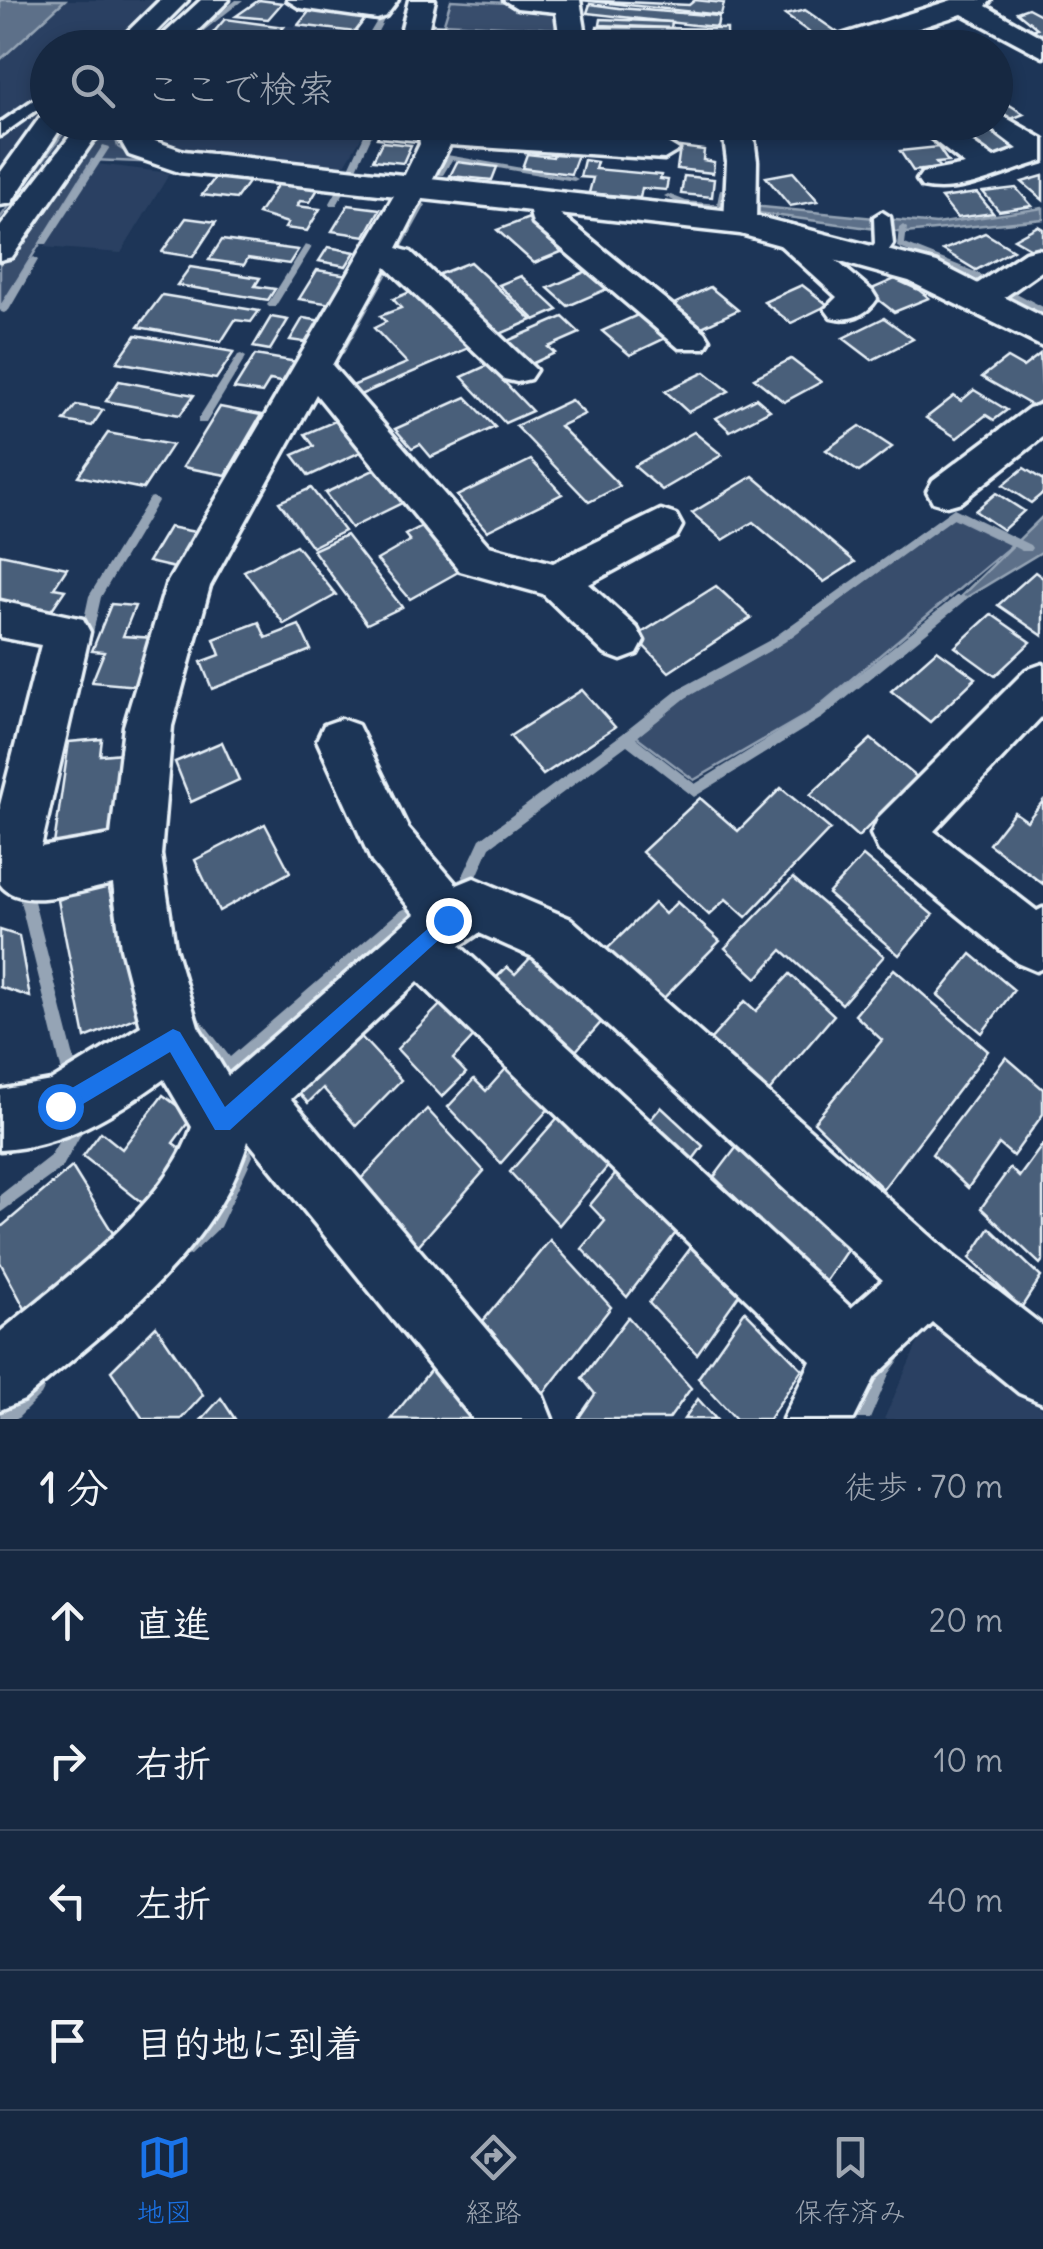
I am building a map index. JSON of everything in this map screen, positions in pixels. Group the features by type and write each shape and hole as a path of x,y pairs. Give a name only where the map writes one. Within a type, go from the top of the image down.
{"street":[{"path":"143,30 175,0"},
{"path":"184,30 216,0"},
{"path":"300,0 377,12 385,0"},
{"path":"414,30 422,0"},
{"path":"517,0 566,3 574,30"},
{"path":"902,30 971,2 1042,48"},
{"path":"1013,132 1042,151"},
{"path":"0,196 39,140"},
{"path":"0,250 78,140"},
{"path":"136,140 155,156 415,187 543,201 740,212 783,233 860,299 844,309"},
{"path":"434,140 388,257 188,585 148,726 135,855 148,948 173,1039 517,1419"},
{"path":"613,140 664,150"},
{"path":"738,140 740,212"},
{"path":"949,140 992,170"},
{"path":"933,180 992,170 1042,151"},
{"path":"543,201 544,217 692,340"},
{"path":"783,233 880,236 992,290 1043,334"},
{"path":"388,257 517,370"},
{"path":"992,290 1038,259"},
{"path":"320,374 475,558 558,582 622,640"},
{"path":"946,490 1043,417"},
{"path":"558,582 661,526"},
{"path":"0,619 66,632 14,852 34,872 135,855"},
{"path":"1043,684 897,834 1036,944 1043,934"},
{"path":"341,740 390,844 432,918 851,1354"},
{"path":"0,1376 126,1270 208,1172 236,1109 432,918 474,904 552,938 932,1280 1043,1369"},
{"path":"0,1120 18,1122 78,1097 173,1039"},
{"path":"818,1419 851,1354 932,1280"}],"lane":[{"path":"0,132 30,108"}],"shaded area":[{"path":"0,0 160,0 127,30 30,30 30,134 0,170"},
{"path":"0,0 65,0 30,30 0,60"},
{"path":"451,0 561,6 559,29 444,23"},
{"path":"196,14 320,30 179,30"},
{"path":"58,140 116,140 118,147 142,162 92,160 0,308 0,218"},
{"path":"155,140 360,140 341,171 165,149"},
{"path":"97,164 170,173 121,253 44,247"},
{"path":"752,206 936,224 1043,208 1043,219 905,233 751,212"},
{"path":"952,516 1012,545 813,711 694,780 636,736 683,698 784,641"},
{"path":"1043,516 1043,551 949,608"},
{"path":"933,1309 1043,1410 1043,1419 884,1419"}],"building":[{"path":"259,0 282,3 268,19 236,16"},
{"path":"581,0 689,5 695,0 724,3 721,15"},
{"path":"590,4 719,16 717,27 694,25 587,13"},
{"path":"312,8 368,15 357,30 298,25"},
{"path":"1028,8 1043,16 1043,37 1031,30 1037,28 1017,12"},
{"path":"805,10 834,30 806,30 785,15"},
{"path":"225,19 284,27 281,30 216,30"},
{"path":"601,19 672,22 671,28 600,25"},
{"path":"423,24 446,25 445,30 421,30"},
{"path":"597,27 727,29 727,30 597,30"},
{"path":"965,140 1010,140 1021,147 993,158"},
{"path":"382,142 411,145 403,163 373,160"},
{"path":"680,147 704,150 703,160 714,162 713,173 677,169"},
{"path":"938,147 948,162 936,163 940,168 913,171 900,151"},
{"path":"556,149 579,152 571,174 522,168 527,154 553,157"},
{"path":"584,160 597,162 595,169 661,175 660,179 668,180 666,190 642,188 640,198 589,193 593,178 580,177"},
{"path":"457,162 497,167 492,180 450,176"},
{"path":"793,172 818,201 790,206 766,177"},
{"path":"218,174 251,178 236,199 202,195"},
{"path":"684,176 714,179 712,197 681,194"},
{"path":"1043,176 1043,200 1022,182"},
{"path":"278,184 318,189 310,202 300,201 297,206 320,209 307,231 285,228 288,223 258,214"},
{"path":"1016,188 1032,206 999,211 983,192"},
{"path":"977,193 993,213 957,218 941,198"},
{"path":"348,205 380,209 365,236 332,231"},
{"path":"186,218 216,222 193,257 162,252"},
{"path":"529,218 566,250 534,263 497,230"},
{"path":"1038,226 1043,229 1043,247 1035,251 1014,239"},
{"path":"985,233 1013,250 976,270 943,250"},
{"path":"222,240 298,250 289,264 248,258 244,265 209,260"},
{"path":"328,247 355,252 346,266 319,261"},
{"path":"470,262 532,320 498,335 437,275"},
{"path":"190,267 260,278 255,286 275,289 268,300 177,285"},
{"path":"317,270 348,275 332,304 299,299"},
{"path":"587,271 607,289 568,306 548,288"},
{"path":"521,276 558,310 535,320 499,285"},
{"path":"895,279 929,298 894,312 867,291"},
{"path":"802,285 828,305 791,323 764,302"},
{"path":"710,287 738,310 702,327 674,304"},
{"path":"415,290 471,347 360,395 352,386 407,363 374,328 386,322 380,316 401,308 393,299"},
{"path":"162,295 259,311 251,322 235,320 221,342 138,327"},
{"path":"642,313 670,336 630,355 602,331"},
{"path":"271,317 288,320 270,350 253,347"},
{"path":"563,317 580,333 548,347 555,353 529,365 505,342"},
{"path":"303,318 322,321 310,343 290,340"},
{"path":"884,318 913,339 872,360 843,338"},
{"path":"136,335 234,352 216,379 117,362"},
{"path":"1040,354 1043,399 1033,406 982,377 1007,358 1023,367"},
{"path":"255,355 297,362 285,383 270,380 262,393 234,389"},
{"path":"791,359 821,382 784,402 754,378"},
{"path":"488,365 532,411 505,423 462,377"},
{"path":"705,372 729,391 688,412 665,391"},
{"path":"119,381 194,395 180,415 106,401"},
{"path":"974,390 1007,410 994,420 986,415 957,438 926,418 954,396 961,401"},
{"path":"466,397 495,427 431,457 420,444 412,448 395,429"},
{"path":"756,398 770,410 730,431 716,418"},
{"path":"571,400 585,414 560,426 620,486 589,502 516,426"},
{"path":"76,405 103,410 92,426 64,421"},
{"path":"220,407 261,415 226,475 183,467"},
{"path":"342,418 367,449 309,476 293,455 314,446 305,434"},
{"path":"860,426 892,447 859,472 826,450"},
{"path":"694,432 722,455 662,490 634,466"},
{"path":"108,433 172,445 143,489 78,476"},
{"path":"531,460 562,494 487,531 457,496"},
{"path":"382,466 410,499 351,528 325,493"},
{"path":"1024,468 1043,480 1043,493 1031,503 1003,485"},
{"path":"753,476 855,562 824,582 753,522 723,540 692,513"},
{"path":"311,488 344,531 312,547 279,502"},
{"path":"996,493 1024,511 1003,530 975,511"},
{"path":"428,523 467,567 410,599 377,560 410,541 405,535"},
{"path":"169,527 200,533 179,569 148,562"},
{"path":"346,535 402,607 367,624 313,550"},
{"path":"296,545 336,595 284,624 244,571"},
{"path":"0,554 67,568 54,588 65,590 50,612 0,602"},
{"path":"1035,572 1043,578 1043,636 998,605"},
{"path":"716,586 751,618 669,672 635,637"},
{"path":"111,604 135,606 123,636 155,638 138,686 92,682 104,652 92,651"},
{"path":"991,614 1031,642 995,676 955,647"},
{"path":"259,622 266,638 299,625 311,650 212,689 201,662 220,655 214,639"},
{"path":"937,650 976,678 930,722 891,691"},
{"path":"582,690 615,727 543,775 510,736"},
{"path":"102,739 100,755 123,753 113,844 53,851 69,742"},
{"path":"871,739 918,778 858,837 810,795"},
{"path":"222,742 239,780 191,802 175,762"},
{"path":"781,788 830,829 746,917 726,899 709,915 642,852 700,798 738,831"},
{"path":"1043,801 1043,884 989,844 1014,812 1027,821"},
{"path":"265,824 290,872 219,911 195,860"},
{"path":"863,856 933,915 899,955 828,894"},
{"path":"793,878 884,956 842,1004 782,950 757,978 725,948"},
{"path":"107,880 137,1017 85,1038 58,900"},
{"path":"677,902 720,941 659,1003 607,949 654,903 665,914"},
{"path":"0,930 19,936 30,997 0,987"},
{"path":"535,953 604,1019 567,1061 490,984 507,967 515,974"},
{"path":"971,954 1014,990 982,1033 938,995"},
{"path":"894,969 988,1051 883,1189 814,1122 882,1040 855,1015"},
{"path":"790,974 834,1015 766,1095 710,1040 745,1001 756,1011"},
{"path":"446,999 478,1032 453,1059 466,1073 442,1097 397,1049"},
{"path":"353,1028 401,1080 356,1126 323,1088 308,1103 293,1086"},
{"path":"1006,1057 1043,1089 1043,1114 1013,1156 999,1144 968,1188 932,1154"},
{"path":"511,1063 552,1105 501,1163 448,1107 474,1079 486,1091"},
{"path":"163,1095 192,1117 173,1143 184,1151 145,1205 83,1156 101,1132 122,1149"},
{"path":"661,1107 703,1146 688,1166 646,1125"},
{"path":"427,1109 484,1171 414,1250 357,1183"},
{"path":"560,1115 609,1165 559,1225 510,1172"},
{"path":"742,1140 851,1244 824,1284 714,1177"},
{"path":"1043,1144 1040,1264 981,1208 1010,1168 1019,1177"},
{"path":"72,1167 116,1238 29,1316 0,1262 0,1228"},
{"path":"619,1170 678,1230 627,1297 582,1249 605,1221 590,1205"},
{"path":"990,1228 1041,1277 1021,1308 970,1258"},
{"path":"550,1240 611,1307 544,1393 483,1321"},
{"path":"696,1241 743,1289 697,1354 649,1303"},
{"path":"745,1311 802,1369 769,1419 736,1419 698,1378"},
{"path":"628,1317 691,1388 669,1419 578,1419 595,1394 582,1378"},
{"path":"156,1326 203,1395 181,1419 143,1419 111,1371"},
{"path":"433,1367 476,1419 391,1419"},
{"path":"221,1398 235,1419 202,1419"},
{"path":"698,1399 716,1419 684,1419"}],"waterway":[{"path":"202,30 240,0"},
{"path":"375,30 383,16"},
{"path":"352,170 366,140"},
{"path":"44,242 106,147"},
{"path":"440,173 450,157 574,179"},
{"path":"334,203 342,189"},
{"path":"721,206 723,191"},
{"path":"668,196 684,203 738,208"},
{"path":"339,353 422,205"},
{"path":"903,228 900,245 975,275 1043,311"},
{"path":"272,305 308,247"},
{"path":"4,310 34,260"},
{"path":"202,421 241,357"},
{"path":"85,642 95,596 153,501"},
{"path":"627,738 683,693 774,643 954,512 1026,548"},
{"path":"627,738 694,791 818,714 960,599"},
{"path":"457,888 467,883 485,843 627,738"},
{"path":"31,881 27,901 73,1085"},
{"path":"196,1025 229,1068 403,917 426,905"},
{"path":"0,1205 56,1162 82,1118"},
{"path":"185,1249 214,1221 245,1156"},
{"path":"861,1419 883,1368 891,1359"},
{"path":"4,1419 35,1389"}],"route":[{"path":"60,1106 173,1039 222,1123 448,920"}]}
